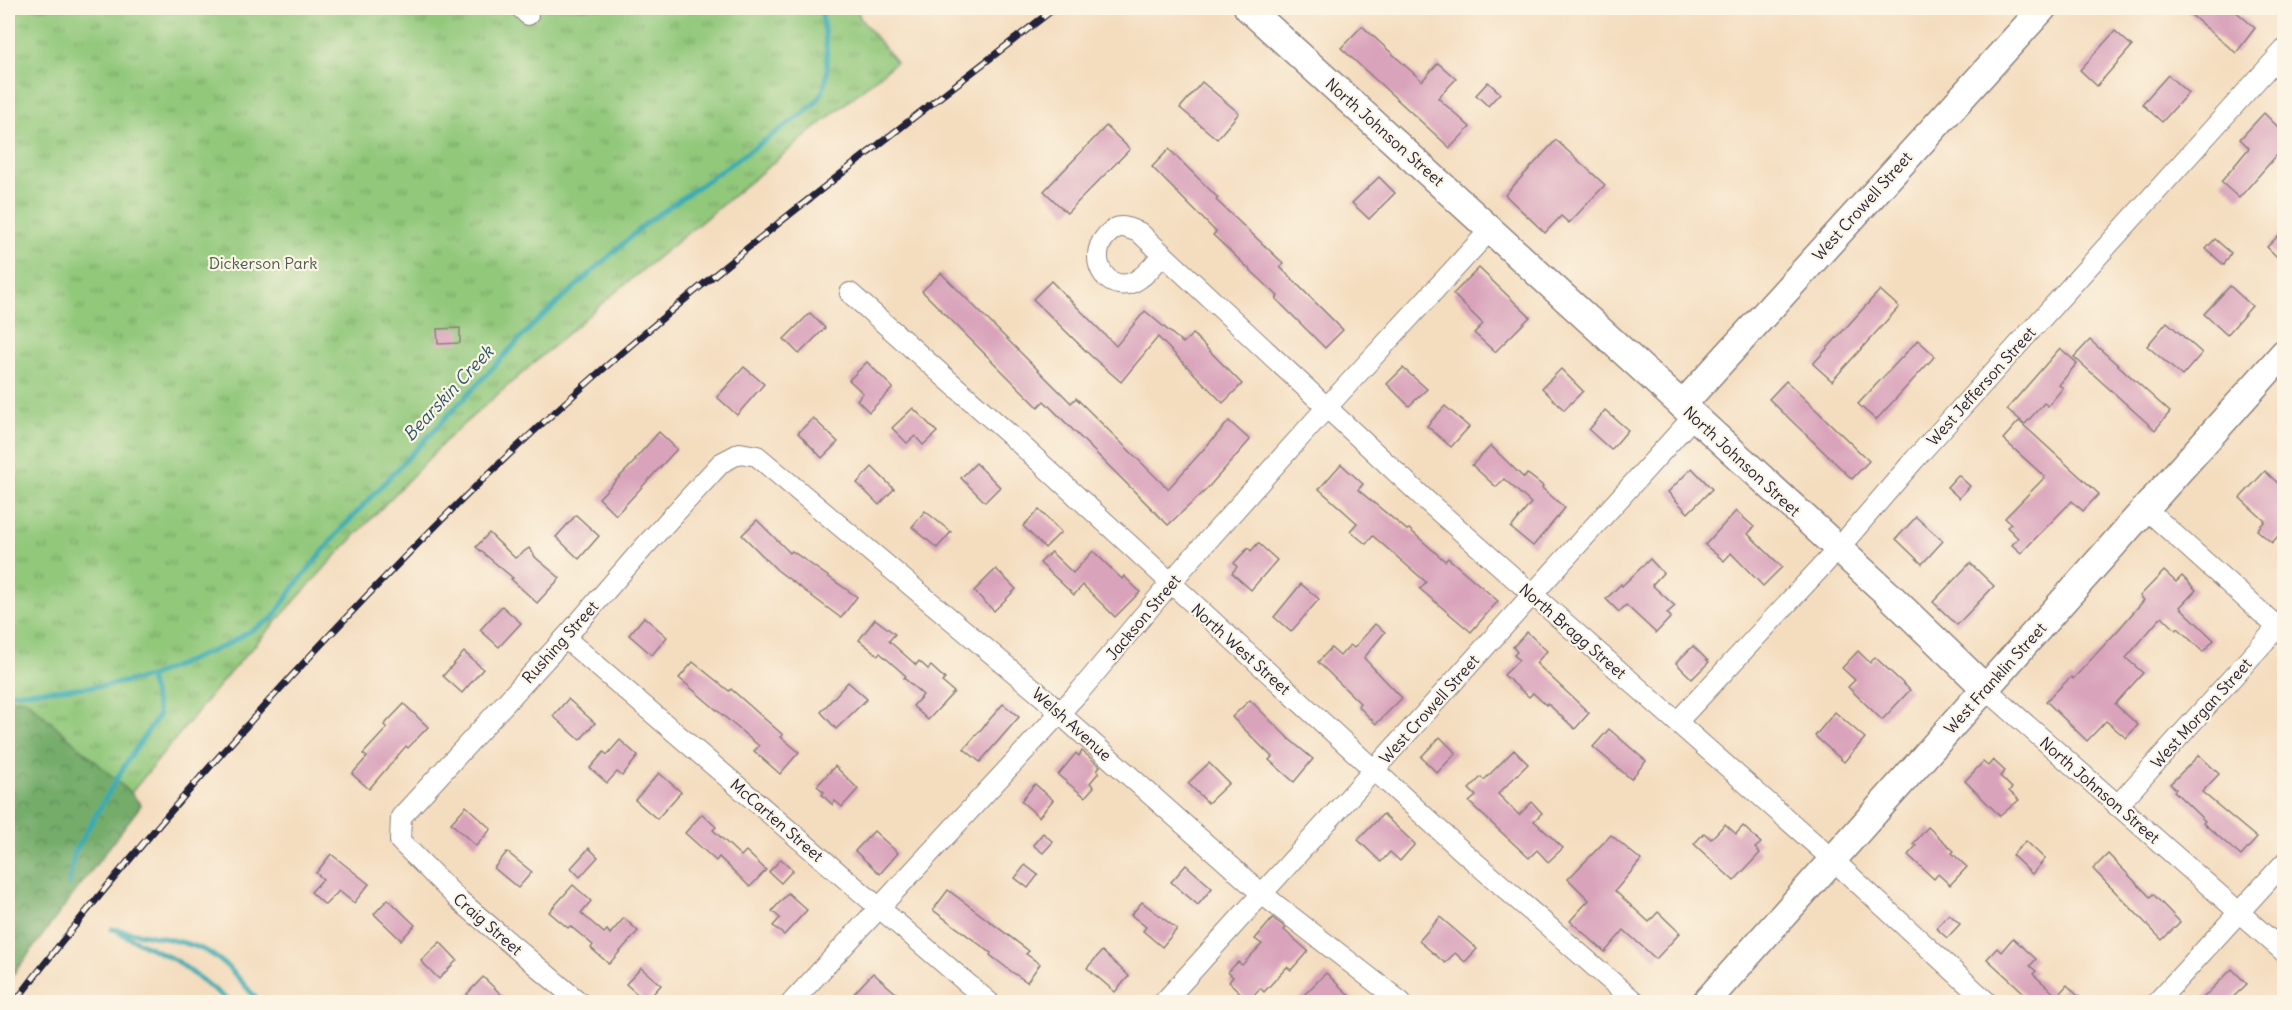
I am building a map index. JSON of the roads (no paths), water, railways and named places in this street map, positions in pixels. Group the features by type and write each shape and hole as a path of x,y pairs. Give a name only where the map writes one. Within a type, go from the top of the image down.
{"main road":[{"name":"North Johnson Street","path":"1248,8 1688,410 1986,689"},
{"name":"West Crowell Street","path":"1688,410 2043,8"},
{"name":"West Franklin Street","path":"1706,1002 2284,353"}],"street":[{"name":"West Jefferson Street","path":"1677,722 1838,549 1915,459 2284,50"},
{"name":"Jackson Street","path":"792,1002 1059,713 1327,407 1491,229"},
{"name":"North Bragg Street","path":"1163,254 1428,502 1833,860 1987,1002"},
{"name":"North West Street","path":"850,293 1018,443 1461,850 1635,1002"},
{"name":"West Crowell Street","path":"1164,1002 1532,595 1688,410"},
{"name":"Rushing Street","path":"400,841 401,817 721,463 740,453"},
{"name":"Welsh Avenue","path":"740,453 758,456 1048,701 1262,894 1401,1002"},
{"path":"2146,509 2282,627"},
{"name":"West Morgan Street","path":"2117,806 2282,627"},
{"name":"McCarten Street","path":"565,638 989,1002"},
{"name":"North Johnson Street","path":"1986,689 2284,952"},
{"name":"Craig Street","path":"400,841 459,900 579,1002"},
{"path":"2157,1002 2284,863"}],"waterway":[{"name":"Bearskin Creek","path":"8,693 103,686 149,677 224,646 272,619 297,583 342,528 533,325 646,223 801,115 819,98 824,89 827,66 821,8"},
{"path":"69,885 74,853 126,763 159,715 149,677"},
{"path":"112,929 165,938 205,950 227,966 259,1002"},
{"path":"120,933 177,961 230,1002"}],"railway":[{"path":"15,1002 106,887 234,739 382,580 502,461 585,385 700,287 1055,8"}],"park label":[{"name":"Dickerson Park","path":"263,263"}]}
